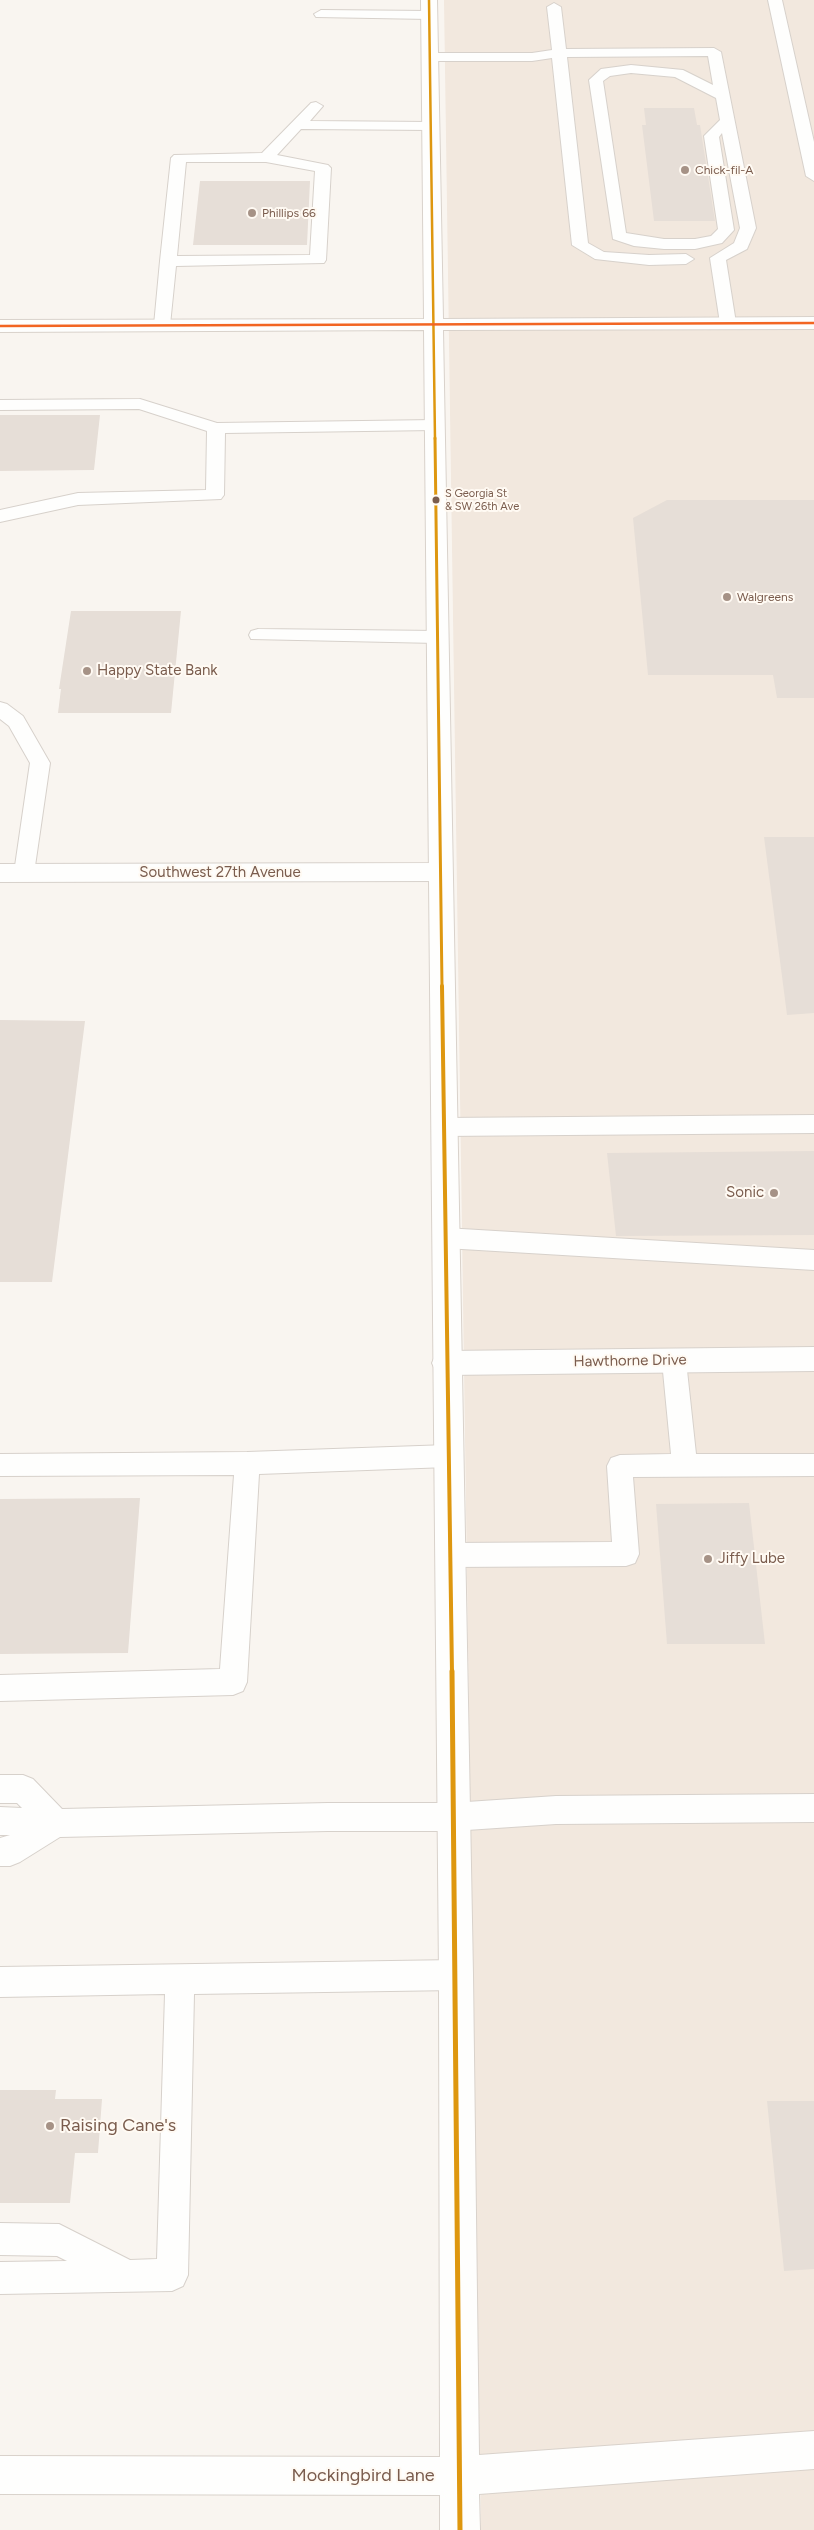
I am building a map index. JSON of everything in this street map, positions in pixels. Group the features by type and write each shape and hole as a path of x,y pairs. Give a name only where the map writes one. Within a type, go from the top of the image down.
{"main road":[{"path":"429,7 452,1817 456,1975 460,2530"},
{"path":"0,326 814,323"},
{"name":"Southwest 27th Avenue","path":"0,873 440,872"},
{"name":"Hawthorne Drive","path":"446,1363 814,1359"},
{"name":"Mockingbird Lane","path":"0,2475 461,2476 814,2450"}],"lane":[{"path":"775,0 814,176"},
{"path":"321,14 429,7"},
{"path":"430,58 532,57 559,53 714,52 748,228 741,246 718,258 649,260 601,256 580,245 559,53 554,8"},
{"path":"723,96 678,73 632,68 606,72 596,80 619,236 634,241 664,244 695,244 716,240 726,230 711,136 728,120"},
{"path":"266,157 316,106"},
{"path":"297,125 431,126"},
{"path":"162,325 168,261 179,158 266,157 323,168 318,260 168,261"},
{"path":"718,258 728,323"},
{"path":"0,405 140,404 216,428 435,425"},
{"path":"0,516 78,498 215,495 216,428"},
{"path":"258,635 437,637"},
{"path":"0,710 16,721 40,763 24,873"},
{"path":"444,1127 814,1124"},
{"path":"445,1238 814,1260"},
{"path":"674,1361 686,1466"},
{"path":"0,1464 246,1463 448,1456"},
{"path":"0,1688 233,1682 246,1463"},
{"path":"449,1555 626,1554 620,1466 814,1465"},
{"path":"0,1789 23,1789 56,1823"},
{"path":"0,1821 56,1823 318,1817 452,1817 556,1810 814,1808"},
{"path":"0,1852 10,1852 56,1823"},
{"path":"0,1982 456,1975"},
{"path":"0,2278 172,2275 180,1980"},
{"path":"0,2239 59,2240 127,2275"}],"shaded area":[{"path":"444,0 814,0 814,2530 481,2530"}],"building":[{"name":"Chick-fil-A","path":"644,108 694,108 697,125 700,125 715,221 654,221 642,125 646,125"},
{"name":"Phillips 66","path":"200,181 310,181 307,245 193,245"},
{"path":"0,415 100,415 94,470 0,471"},
{"name":"Walgreens","path":"667,500 814,500 814,698 777,698 773,675 648,675 633,518"},
{"name":"Happy State Bank","path":"71,611 181,611 171,713 58,713 61,689 59,689"},
{"path":"764,837 814,837 814,1013 787,1015"},
{"path":"0,1020 85,1021 52,1282 0,1282"},
{"path":"814,1151 814,1235 616,1236 607,1153"},
{"path":"140,1498 128,1653 0,1654 0,1499"},
{"name":"Jiffy Lube","path":"749,1503 765,1644 667,1644 656,1504"},
{"name":"Raising Cane's","path":"0,2090 56,2090 55,2099 102,2099 98,2153 75,2153 70,2203 0,2203"},
{"path":"767,2101 814,2101 814,2269 784,2271"}],"transit line":[{"path":"429,0 456,1975 460,2530"},
{"path":"0,326 814,323"}],"place":[{"name":"Chick-fil-A","path":"685,170"},
{"name":"Phillips 66","path":"252,213"},
{"name":"S Georgia St & SW 26th Ave","path":"436,500"},
{"name":"Walgreens","path":"727,597"},
{"name":"Happy State Bank","path":"87,671"},
{"name":"Sonic","path":"774,1193"},
{"name":"Jiffy Lube","path":"708,1559"},
{"name":"Raising Cane's","path":"50,2126"}]}
